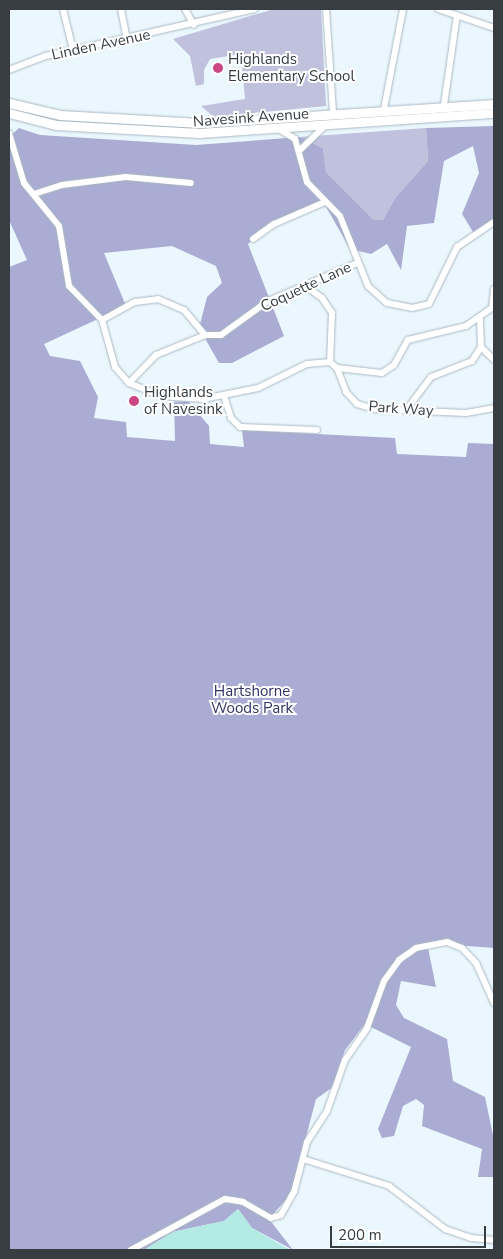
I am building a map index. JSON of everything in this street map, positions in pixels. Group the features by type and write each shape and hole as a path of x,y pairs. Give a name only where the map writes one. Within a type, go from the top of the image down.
{"highway":[{"name":"Navesink Avenue","path":"9,103 60,115 200,123 494,113"},
{"name":"Navesink Avenue","path":"9,113 56,124 180,132 275,127 384,109 494,104"}],"street":[{"path":"64,9 73,50"},
{"path":"121,9 127,39"},
{"path":"185,9 194,25"},
{"name":"Linden Avenue","path":"9,70 73,50 194,25 255,9"},
{"path":"301,149 317,130 332,118 326,9"},
{"path":"384,109 403,9"},
{"path":"438,9 494,28"},
{"path":"444,105 457,15"},
{"path":"275,127 295,139 301,149 305,179 342,221 357,263 375,295 388,303 410,308 429,304 457,247 494,222"},
{"path":"9,133 18,173 59,226 69,286 102,320 115,367 129,383 145,392 181,399 224,396 263,386 301,366 330,362 332,313 322,298 305,286"},
{"path":"34,194 62,185 126,177 191,183"},
{"path":"253,239 274,224 325,202"},
{"name":"Coquette Lane","path":"129,383 156,355 205,335 225,333 268,301 357,263"},
{"path":"339,368 382,373 394,365 408,340 450,331 480,318 493,308 494,289"},
{"path":"102,320 136,302 158,299 184,310 205,335"},
{"path":"407,409 431,377 466,366 481,348 480,318"},
{"path":"481,348 494,360"},
{"name":"Park Way","path":"330,362 339,368 346,392 357,404 375,409 466,413 494,408"},
{"path":"224,396 231,418 240,427 317,430"},
{"path":"132,1250 225,1199 237,1199 277,1218 292,1198 303,1159 345,1060 363,1036 384,981 399,960 429,943 456,945 476,963 494,1003"},
{"path":"303,1159 389,1186 445,1229 470,1238 494,1240"}],"shaded area":[{"path":"274,9 321,9 326,106 214,117 201,106 245,99 241,54 210,59 204,70 204,84 196,86 190,56 173,39"},
{"path":"426,128 428,161 395,198 383,220 374,220 326,172 323,148 300,137"},
{"path":"238,1209 252,1228 290,1250 144,1250 172,1232 224,1221"}],"green space":[{"name":"Hartshorne Woods Park","path":"494,126 494,225 473,232 462,214 479,173 473,146 444,161 434,223 407,226 401,270 387,244 371,254 350,249 325,205 270,224 248,244 284,336 232,363 219,363 199,328 207,297 222,283 216,266 172,246 104,253 126,306 44,344 50,356 80,361 98,397 94,418 126,422 127,437 175,441 174,402 188,401 209,426 210,444 244,447 242,430 395,438 397,454 466,457 468,443 494,444 494,948 427,943 436,987 401,981 396,1005 404,1018 447,1039 453,1081 485,1097 494,1140 494,1177 478,1177 482,1149 422,1126 424,1105 416,1099 403,1106 394,1136 382,1138 378,1129 411,1047 365,1024 345,1050 333,1087 316,1099 291,1194 269,1219 293,1250 252,1228 238,1209 224,1221 172,1232 144,1250 9,1250 9,267 27,260 9,220 9,137 19,128 40,135 196,145 300,137 323,148 326,172 374,220 383,220 395,198 428,161 426,128"}],"place":[{"name":"Highlands Elementary School","path":"218,68"},
{"name":"Highlands of Navesink","path":"134,401"}]}
